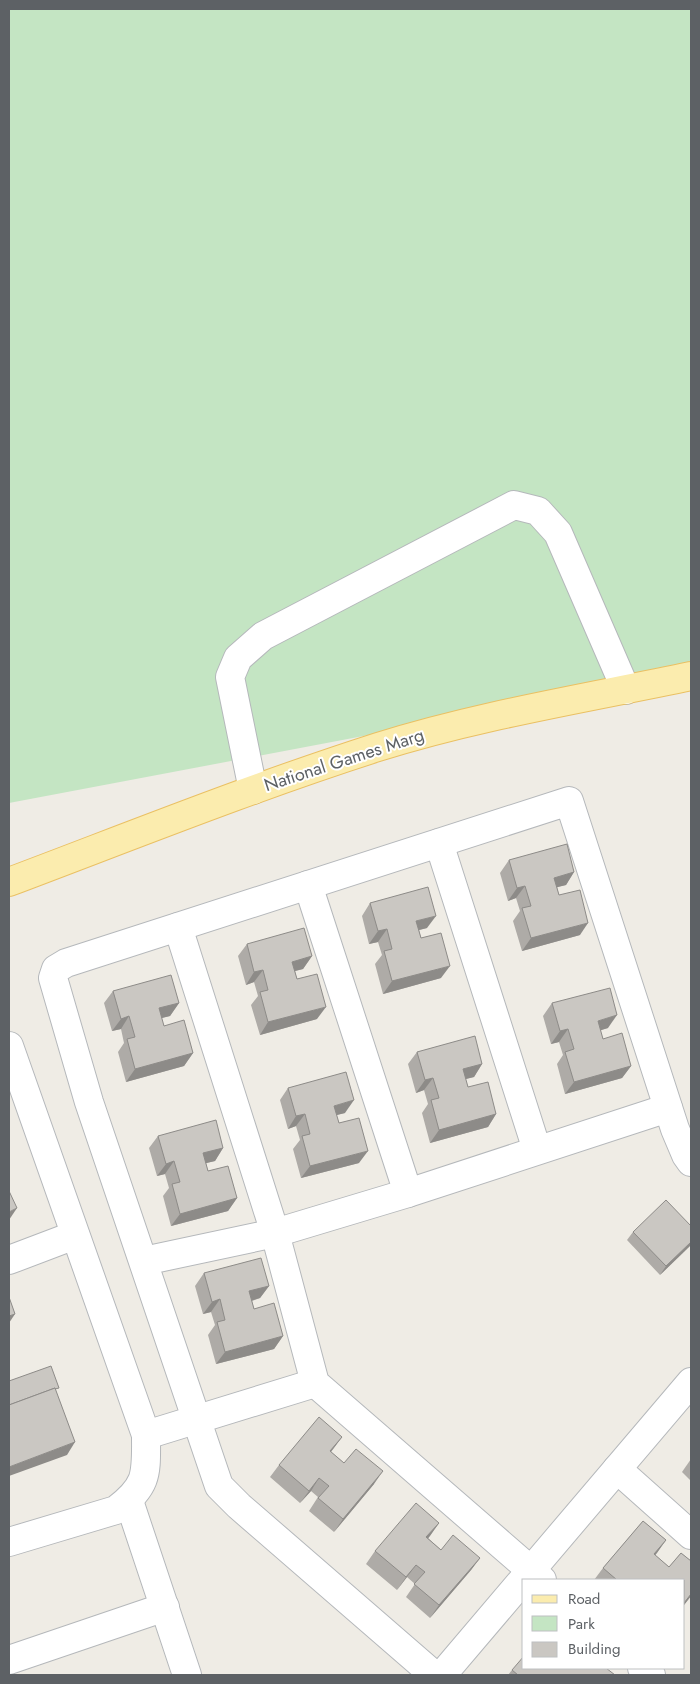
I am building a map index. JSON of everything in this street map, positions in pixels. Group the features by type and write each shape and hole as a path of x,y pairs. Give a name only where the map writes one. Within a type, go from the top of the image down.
{"main road":[{"name":"National Games Marg","path":"9,882 253,790 378,747 453,726 691,676"}],"street":[{"path":"253,790 230,677 238,658 263,636 514,505 538,511 558,533 626,690"},
{"path":"434,1675 228,1497 219,1486 89,1102 53,978 56,969 66,963 569,801 668,1108 686,1156 691,1162"},
{"path":"440,843 537,1150"},
{"path":"308,885 408,1194"},
{"path":"178,927 275,1233 315,1383 536,1575 617,1469 691,1382"},
{"path":"9,1046 146,1435 146,1473 140,1487 129,1501 116,1510 9,1542"},
{"path":"144,1262 275,1233 408,1194 668,1108"},
{"path":"9,1260 75,1235"},
{"path":"146,1435 315,1383"},
{"path":"617,1469 691,1535"},
{"path":"129,1501 187,1675"},
{"path":"442,1675 522,1590"},
{"path":"9,1660 165,1608"}],"green space":[{"path":"9,9 691,9 691,674 9,803"}],"building":[{"path":"567,844 574,872 554,878 559,895 580,890 588,923 531,938 522,908 531,906 525,886 517,888 509,860"},
{"path":"428,887 436,916 416,921 421,938 441,933 450,966 392,981 384,951 392,949 387,929 378,931 370,903"},
{"path":"304,928 312,956 292,962 297,979 317,974 326,1007 268,1022 260,992 268,990 263,970 254,972 247,944"},
{"path":"171,975 179,1003 159,1008 164,1026 184,1020 193,1053 135,1069 127,1039 135,1037 129,1016 121,1019 113,991"},
{"path":"610,988 617,1015 598,1021 603,1039 622,1033 631,1066 574,1082 565,1052 574,1049 568,1029 560,1031 552,1003"},
{"path":"475,1036 482,1064 463,1069 468,1087 488,1082 496,1114 439,1130 431,1100 439,1098 433,1078 425,1080 417,1052"},
{"path":"346,1072 354,1100 334,1106 339,1123 359,1118 368,1151 310,1166 302,1136 310,1134 305,1114 296,1116 288,1088"},
{"path":"216,1120 223,1148 203,1153 208,1171 228,1166 237,1198 180,1214 172,1184 180,1182 174,1161 166,1164 158,1136"},
{"path":"9,1191 17,1208 9,1212"},
{"path":"666,1200 691,1226 691,1242 666,1266 633,1232"},
{"path":"261,1258 269,1286 249,1291 254,1309 274,1303 283,1336 225,1352 217,1322 225,1320 220,1299 212,1302 204,1273"},
{"path":"9,1297 15,1314 9,1316"},
{"path":"51,1366 59,1388 9,1405 9,1381"},
{"path":"55,1388 75,1442 9,1467 9,1405"},
{"path":"319,1417 342,1437 330,1451 344,1463 356,1449 383,1471 343,1519 318,1498 329,1486 319,1478 309,1491 279,1465"},
{"path":"416,1503 439,1523 426,1537 441,1550 453,1535 480,1558 439,1605 414,1584 425,1572 416,1565 406,1577 375,1551"},
{"path":"643,1521 666,1540 654,1554 669,1567 681,1553 691,1561 691,1594 685,1602 685,1579 616,1579 603,1568"},
{"path":"522,1658 522,1669 607,1669 615,1675 518,1675 512,1670"}]}
